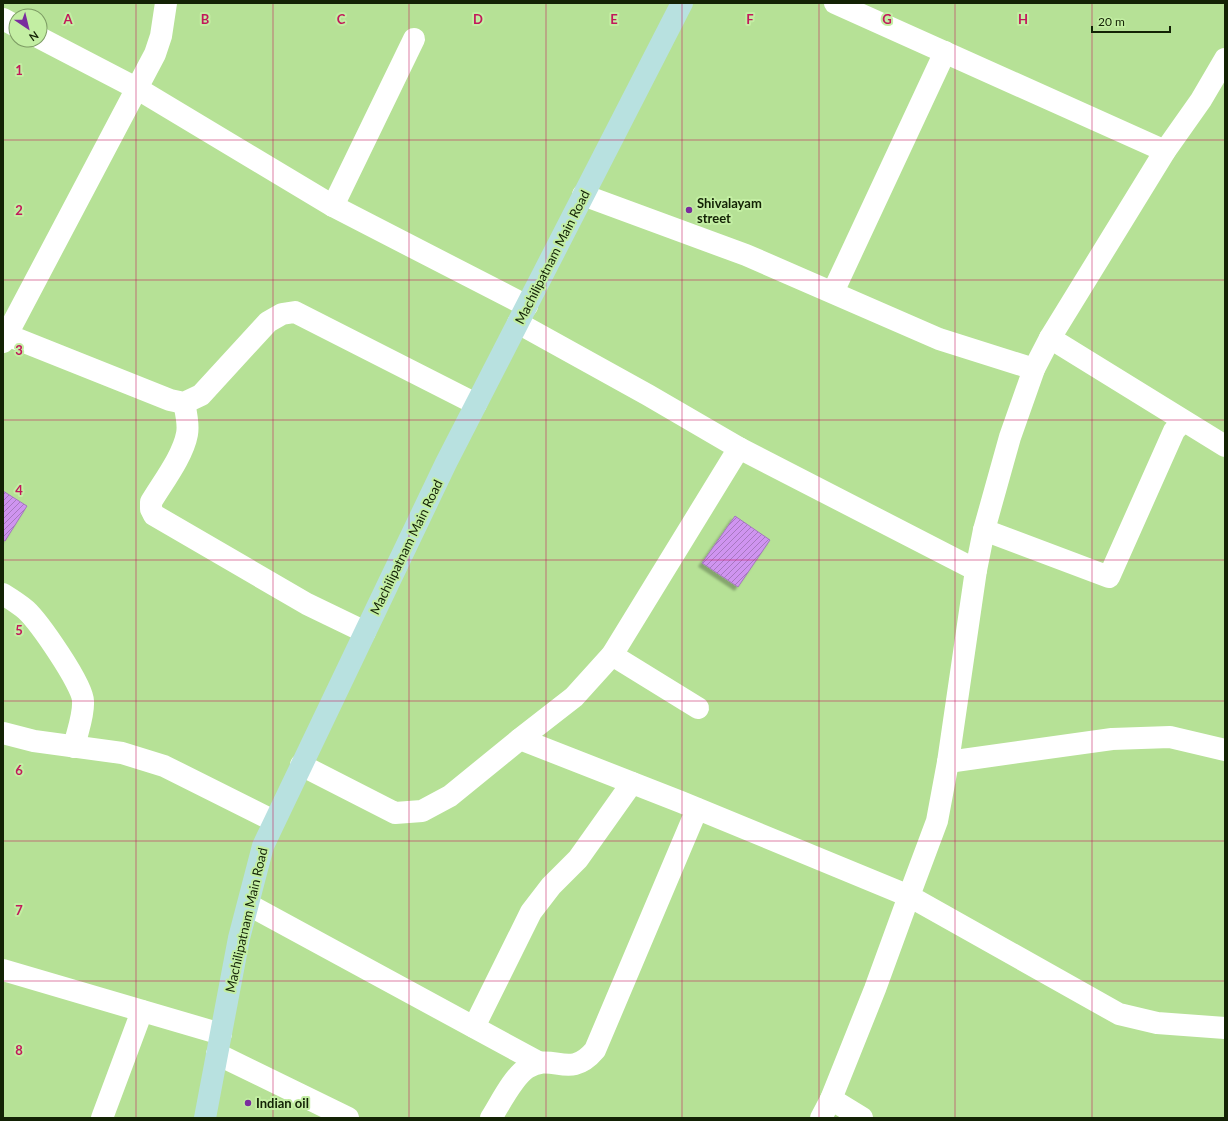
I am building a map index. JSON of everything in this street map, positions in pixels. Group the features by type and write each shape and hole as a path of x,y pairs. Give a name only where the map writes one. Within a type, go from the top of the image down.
{"street":[{"path":"166,3 161,36 155,54 138,89 102,153 5,339 170,400 184,403 201,396 268,322 282,314 296,312 476,404"},
{"name":"Machilipatnam Main Road","path":"205,1118 239,938 263,846 476,404 682,3"},
{"path":"835,3 1165,151"},
{"path":"333,206 414,39"},
{"path":"48,42 138,89 333,206 523,315 648,395 738,448 976,570"},
{"path":"833,292 945,52"},
{"path":"821,1118 831,1099 875,989 908,896 937,821 948,762 976,570 984,530 1010,437 1034,369 1050,338 1165,151 1200,100 1225,59"},
{"path":"583,195 746,255 939,339 1034,369"},
{"path":"1050,338 1182,422 1225,446"},
{"path":"184,403 188,423 187,434 182,448 151,502 151,509 154,515 300,601 365,632"},
{"path":"984,530 1109,577 1174,431 1182,422"},
{"path":"301,765 395,813 422,811 450,796 574,697 612,655 738,448"},
{"path":"3,594 26,610 38,625 77,684 83,700 74,747"},
{"path":"612,655 698,708"},
{"path":"3,733 34,741 122,753 164,766 274,821"},
{"path":"948,762 1112,739 1170,737 1225,750"},
{"path":"520,739 697,809 908,896 1119,1014 1157,1023 1225,1028"},
{"path":"474,1027 531,912 551,886 578,859 632,783"},
{"path":"249,904 538,1062 575,1065 586,1061 595,1050 697,809"},
{"path":"3,970 142,1011 219,1044 348,1118"},
{"path":"102,1118 142,1011"},
{"path":"491,1118 517,1078 526,1068 538,1062"},
{"path":"831,1099 862,1118"}],"building":[{"path":"3,491 27,506 5,541 3,540"},
{"path":"735,516 770,540 738,587 702,563"}],"place":[{"name":"Shivalayam street","path":"689,210"},
{"name":"Indian oil","path":"248,1103"}]}
